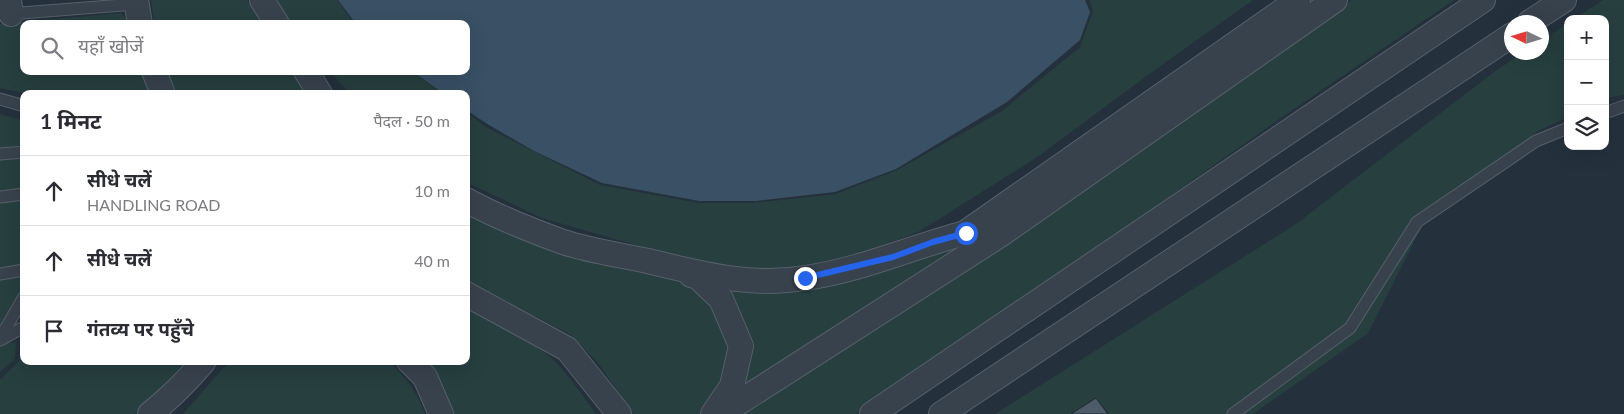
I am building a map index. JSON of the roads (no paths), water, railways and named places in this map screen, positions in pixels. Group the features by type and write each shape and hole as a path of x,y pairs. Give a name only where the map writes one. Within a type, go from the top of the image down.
{"street":[{"path":"262,0 274,20"},
{"path":"470,202 496,216 565,242 714,276 754,282 805,278 893,257 933,242 966,233 1298,0"},
{"path":"721,414 1000,236 1335,0"},
{"path":"872,414 1482,0"},
{"path":"1541,15 1564,0"},
{"path":"941,414 1504,40"},
{"path":"156,75 161,90"},
{"path":"308,75 318,90"},
{"path":"667,266 698,277 721,299 741,346 732,386 713,414"},
{"path":"470,296 567,349 619,414"},
{"path":"150,414 178,390 200,365"},
{"path":"413,365 426,377 441,414"}],"lane":[{"path":"7,10 137,9"},
{"path":"0,99 20,105"},
{"path":"0,106 20,111"},
{"path":"1609,112 1624,106"},
{"path":"1234,414 1350,328 1417,222 1536,141 1564,130"},
{"path":"0,154 20,152"},
{"path":"0,197 20,194"},
{"path":"0,274 20,271"},
{"path":"0,339 20,304"},
{"path":"0,339 20,329"}],"water":[{"path":"338,0 1085,0 1090,12 1080,40 1007,102 896,169 835,192 756,201 699,201 602,183 534,151 489,125 470,113 470,90 438,90 418,75 470,75 470,20 353,20"}]}
